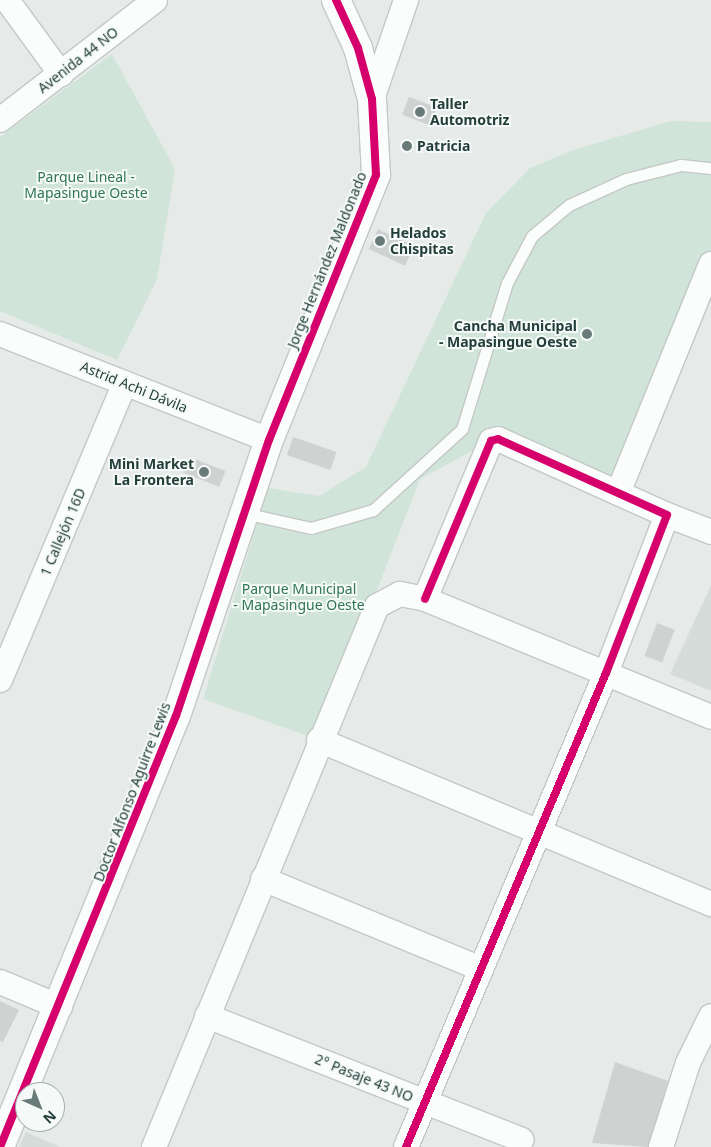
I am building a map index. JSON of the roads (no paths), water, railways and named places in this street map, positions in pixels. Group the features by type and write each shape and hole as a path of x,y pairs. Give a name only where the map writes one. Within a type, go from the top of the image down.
{"street":[{"path":"7,0 61,74"},
{"name":"Avenida 44 NO","path":"0,120 155,0"},
{"name":"Jorge Hernández Maldonado","path":"269,440 376,175 372,100 358,48 336,0"},
{"path":"372,100 406,0"},
{"path":"618,493 711,264"},
{"name":"Astrid Achi Dávila","path":"0,334 269,440"},
{"name":"1 Callejón 16D","path":"0,680 125,383"},
{"name":"Doctor Alfonso Aguirre Lewis","path":"0,1147 60,1007 176,716 269,440"},
{"path":"426,599 491,441 498,440 667,515 711,532"},
{"path":"406,1147 606,673 667,515"},
{"path":"154,1147 319,740 377,606 400,594 426,599 711,717"},
{"path":"319,740 711,904"},
{"path":"263,879 481,969"},
{"path":"0,982 60,1007"},
{"name":"2° Pasaje 43 NO","path":"207,1016 521,1140"},
{"path":"661,1147 688,1063 711,1016"}],"lane":[{"path":"244,513 311,528 372,510 462,429 506,283 532,236 569,205 626,179 681,165 711,168"}],"place":[{"name":"Taller Automotriz","path":"420,112"},
{"name":"Patricia","path":"407,146"},
{"name":"Helados Chispitas","path":"380,241"},
{"name":"Cancha Municipal - Mapasingue Oeste","path":"587,334"},
{"name":"Mini Market La Frontera","path":"204,472"}],"park label":[{"name":"Parque Lineal - Mapasingue Oeste","path":"86,186"},
{"name":"Parque Municipal - Mapasingue Oeste","path":"299,598"}]}
